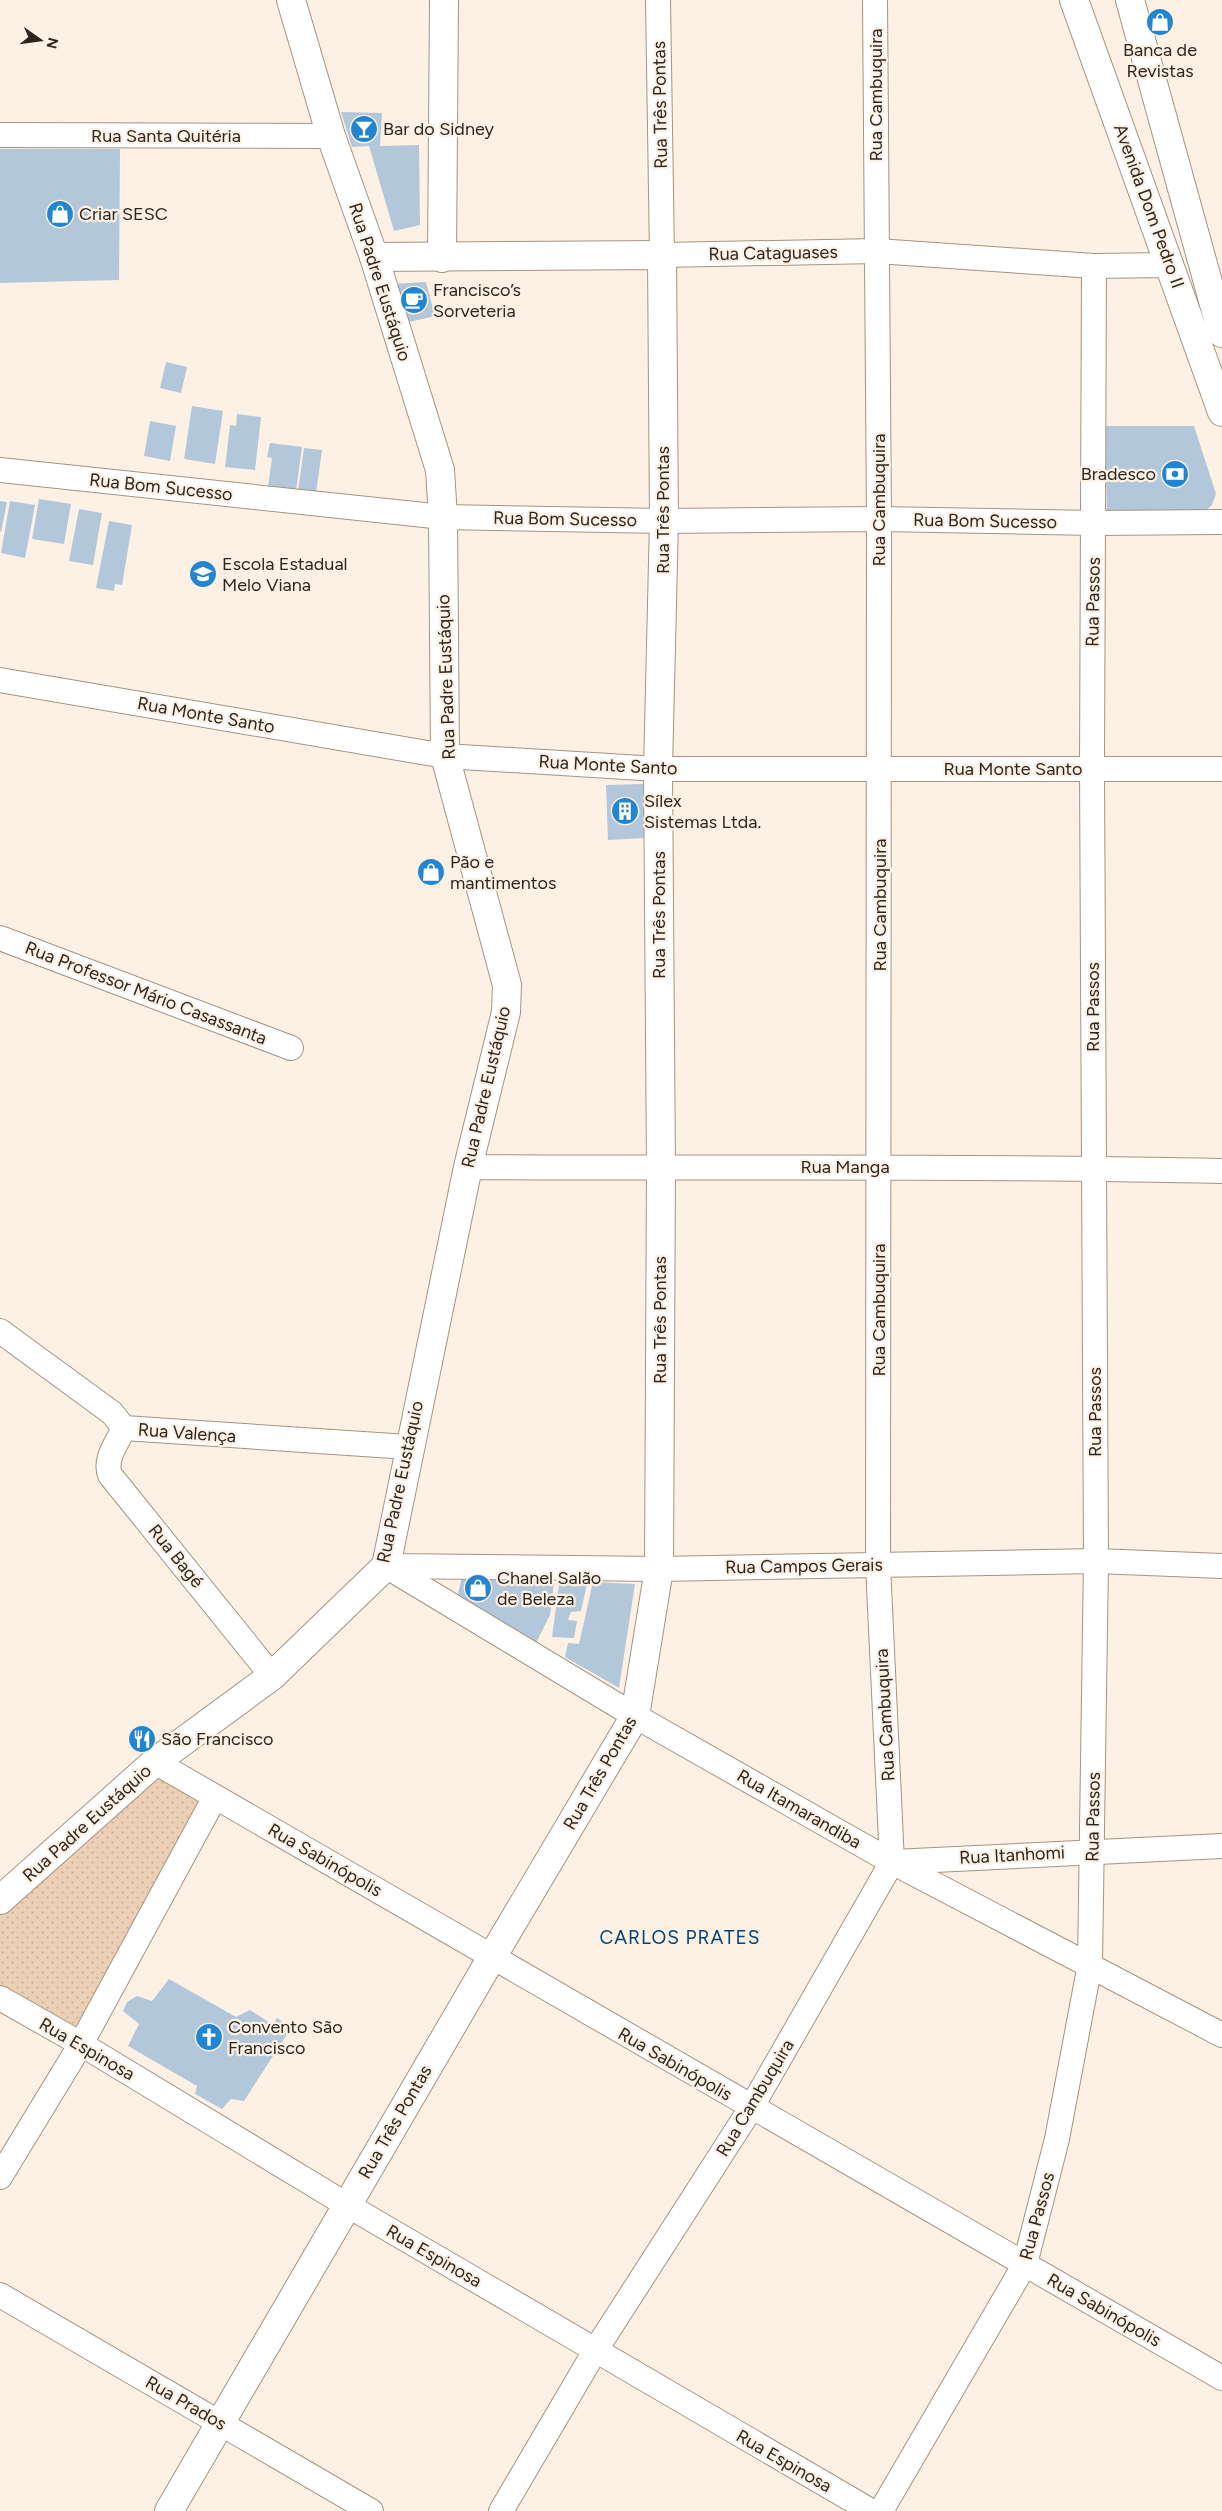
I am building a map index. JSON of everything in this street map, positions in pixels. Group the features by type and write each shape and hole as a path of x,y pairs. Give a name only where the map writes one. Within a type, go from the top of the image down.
{"main road":[{"name":"Rua Padre Eustáquio","path":"0,1900 155,1762 272,1676 386,1566 408,1447 468,1167 506,1012 507,985 445,756 443,517 440,470 374,257 331,136 291,0"},
{"path":"442,258 444,0"},
{"name":"Avenida Dom Pedro II","path":"1074,0 1222,412"},
{"name":"Avenida Dom Pedro II","path":"1130,0 1222,333"},
{"name":"Rua Cataguases","path":"374,257 662,255"},
{"name":"Rua Três Pontas","path":"168,2511 346,2205 635,1716 660,1569 661,1169 658,770 664,521 662,255"}],"street":[{"name":"Rua Três Pontas","path":"658,0 662,255"},
{"name":"Rua Cambuquira","path":"500,2511 595,2351 751,2108 892,1862 878,1565 880,769 875,0"},
{"name":"Rua Santa Quitéria","path":"0,135 331,136"},
{"name":"Rua Cataguases","path":"662,255 877,251 1094,266 1171,266"},
{"name":"Rua Passos","path":"881,2511 1025,2264 1057,2139 1090,1964 1096,1561 1092,769 1094,266"},
{"name":"Rua Bom Sucesso","path":"0,470 443,517 664,521 879,519 1094,524 1222,522"},
{"name":"Rua Monte Santo","path":"0,680 445,756 658,770 1222,768"},
{"name":"Rua Professor Mário Casassanta","path":"0,938 292,1048"},
{"name":"Rua Manga","path":"468,1167 661,1169 1094,1168 1222,1171"},
{"name":"Rua Valença","path":"0,1331 112,1413 124,1428 408,1447"},
{"name":"Rua Bagé","path":"124,1428 109,1459 108,1468 110,1475 272,1676"},
{"name":"Rua Campos Gerais","path":"386,1566 660,1569 1096,1561 1222,1566"},
{"name":"Rua Itamarandiba","path":"386,1566 635,1716 892,1862 1090,1964 1222,2035"},
{"name":"Rua Sabinópolis","path":"155,1762 751,2108 1222,2378"},
{"path":"0,2177 81,2044 215,1797"},
{"name":"Rua Itanhomi","path":"892,1862 1222,1846"},
{"name":"Rua Espinosa","path":"0,1998 81,2044 346,2205 871,2511"},
{"name":"Rua Prados","path":"0,2295 371,2511"}],"shaded area":[{"path":"155,1762 215,1797 81,2044 0,1998 0,1900"}],"building":[{"path":"341,112 382,113 380,146 419,145 420,225 394,231 369,146 352,147"},
{"name":"Criar SESC","path":"0,149 120,149 119,280 0,283"},
{"name":"Francisco’s Sorveteria","path":"426,282 435,316 405,323 390,284"},
{"path":"166,362 187,367 181,393 160,388"},
{"path":"192,406 223,411 215,464 184,459"},
{"path":"237,414 261,417 255,470 225,467 230,425 236,426"},
{"path":"150,421 176,426 170,461 144,456"},
{"path":"1105,426 1194,426 1216,494 1212,505 1205,511 1107,513"},
{"path":"270,443 302,447 296,491 268,487 272,458 267,457"},
{"path":"304,448 322,450 316,493 298,491"},
{"path":"39,499 71,504 64,544 32,539"},
{"path":"0,501 7,502 1,532 0,532"},
{"path":"10,501 35,505 25,558 1,553"},
{"path":"79,509 102,513 93,565 69,561"},
{"path":"109,521 132,525 122,585 115,584 114,591 96,588"},
{"name":"Sílex Sistemas Ltda.","path":"643,784 645,838 608,840 606,785"},
{"path":"462,1576 554,1582 550,1615 535,1645 457,1598"},
{"path":"593,1582 635,1584 619,1688 565,1657 568,1643 579,1644"},
{"path":"587,1584 581,1611 571,1612 568,1620 577,1621 574,1638 552,1637 559,1585"},
{"name":"Convento São Francisco","path":"169,1979 236,2017 250,2010 273,2025 277,2018 291,2028 244,2101 231,2099 222,2109 195,2094 197,2086 128,2046 139,2024 123,2011 127,2002 137,1996 152,2001"}],"place":[{"name":"Banca de Revistas","path":"1160,22"},
{"name":"Bar do Sidney","path":"364,129"},
{"name":"Criar SESC","path":"60,214"},
{"name":"Francisco’s Sorveteria","path":"414,300"},
{"name":"Bradesco","path":"1175,474"},
{"name":"Escola Estadual Melo Viana","path":"203,574"},
{"name":"Sílex Sistemas Ltda.","path":"625,811"},
{"name":"Pão e mantimentos","path":"431,872"},
{"name":"Chanel Salão de Beleza","path":"478,1588"},
{"name":"São Francisco","path":"142,1739"},
{"name":"Convento São Francisco","path":"209,2037"}],"district":[{"name":"CARLOS PRATES","path":"680,1937"}]}
